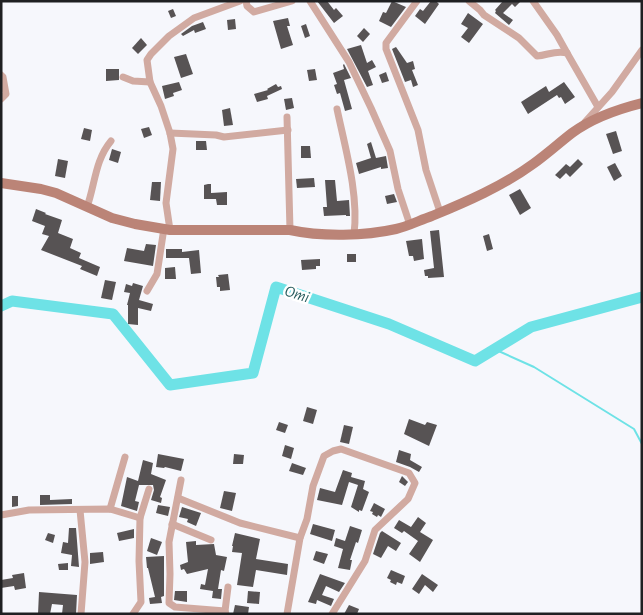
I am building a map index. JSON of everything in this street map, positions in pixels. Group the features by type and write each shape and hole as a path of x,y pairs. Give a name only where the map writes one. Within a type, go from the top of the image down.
{"main road":[{"path":"1,184 22,185 48,192 112,218 167,229 290,230 302,233 354,234 380,232 410,225 484,193 532,164 573,132 613,112 642,103"}],"street":[{"path":"147,291 157,274 167,229 166,203 173,149 161,106 150,82 147,60 169,36 194,18 240,1"},
{"path":"246,1 247,6 254,12 292,1"},
{"path":"310,1 348,62 371,108 390,151 398,189 410,225"},
{"path":"417,1 386,43 386,49 418,130 426,170 440,212"},
{"path":"469,1 484,15 519,38 537,56 545,56 558,51 567,54"},
{"path":"533,1 557,35 598,108"},
{"path":"573,132 612,92 642,50"},
{"path":"1,75 4,77 6,94 1,100"},
{"path":"123,77 133,81 150,82"},
{"path":"337,109 345,142 354,205 356,220 354,234"},
{"path":"287,117 290,230"},
{"path":"170,133 224,137 288,130"},
{"path":"87,207 102,151 110,141"},
{"path":"287,614 300,538 307,519 314,486 324,456 333,450 341,449 409,473 415,483 408,499 375,530 365,561 332,614"},
{"path":"110,508 125,457"},
{"path":"182,480 169,542 169,603 175,607 225,612 228,587"},
{"path":"134,614 141,602 139,561 140,518 148,488"},
{"path":"178,498 240,523 300,538"},
{"path":"1,514 30,510 110,508 140,518"},
{"path":"80,510 85,562 81,614"},
{"path":"172,524 211,540"}],"building":[{"path":"317,1 327,1 334,10 336,8 343,16 334,23"},
{"path":"392,1 406,7 391,27 379,21 383,12 386,13"},
{"path":"431,1 436,1 439,4 425,24 415,16 420,9 423,11"},
{"path":"503,1 521,1 515,7 512,4 503,13 513,20 509,25 495,13 495,10"},
{"path":"173,9 176,16 171,18 168,11"},
{"path":"468,13 483,24 469,43 461,37 468,28 461,24"},
{"path":"288,18 290,26 287,26 293,45 281,49 273,21"},
{"path":"235,19 236,29 228,30 227,20"},
{"path":"203,22 206,29 195,33 194,30 183,36 181,34 192,26"},
{"path":"306,24 310,36 305,38 301,26"},
{"path":"364,28 370,34 363,42 357,36"},
{"path":"141,38 147,45 138,54 132,48"},
{"path":"361,45 367,63 372,60 376,67 368,71 373,85 367,87 347,49"},
{"path":"396,47 407,63 413,61 415,69 412,70 418,85 413,87 411,80 405,82 392,49"},
{"path":"186,54 193,74 181,78 174,57"},
{"path":"344,64 351,78 344,80 352,109 345,111 340,93 337,94 334,85 337,84 333,73 344,69"},
{"path":"106,69 119,69 119,80 106,81"},
{"path":"315,69 317,80 309,81 307,70"},
{"path":"386,72 389,81 382,83 379,75"},
{"path":"179,82 182,90 173,93 174,96 165,99 162,86"},
{"path":"564,82 575,97 565,104 561,97 559,98 557,95 528,114 521,102 546,86 549,92"},
{"path":"276,84 278,87 281,86 282,89 267,96 268,99 257,102 254,94 268,90"},
{"path":"292,98 294,108 286,110 284,99"},
{"path":"230,108 233,125 224,126 222,110"},
{"path":"149,127 152,135 144,138 141,129"},
{"path":"84,128 92,130 90,141 81,139"},
{"path":"616,131 622,151 613,154 606,134"},
{"path":"196,141 206,141 207,150 196,150"},
{"path":"371,142 376,158 386,156 388,168 381,169 381,167 359,174 356,163 371,158 367,144"},
{"path":"301,146 310,146 311,158 301,158"},
{"path":"112,149 121,152 118,163 109,160"},
{"path":"58,159 68,161 65,178 55,176"},
{"path":"578,159 583,164 570,177 566,173 560,179 555,175 566,164 570,167"},
{"path":"615,163 622,176 614,181 607,167"},
{"path":"314,178 315,187 297,188 296,179"},
{"path":"325,180 335,180 337,201 349,200 350,216 324,216 323,207 327,207"},
{"path":"152,182 161,182 160,201 150,200"},
{"path":"211,184 211,193 227,192 227,205 217,205 216,199 204,199 204,185"},
{"path":"520,189 531,208 520,215 509,195"},
{"path":"394,194 397,202 387,204 385,196"},
{"path":"36,209 62,220 58,233 73,239 70,248 81,253 79,258 100,267 97,276 80,269 82,266 41,250 49,236 42,234 45,226 32,221"},
{"path":"439,230 444,277 428,278 428,276 425,276 424,270 434,268 430,231"},
{"path":"489,234 493,249 487,251 483,236"},
{"path":"422,239 424,259 414,261 413,256 409,256 406,241"},
{"path":"146,244 156,245 153,266 124,261 127,248 144,251"},
{"path":"166,249 182,249 182,252 199,250 201,273 191,274 189,258 166,258"},
{"path":"347,254 356,254 356,262 347,262"},
{"path":"320,259 320,266 316,266 316,269 302,270 301,260"},
{"path":"175,267 176,279 165,279 165,268"},
{"path":"228,274 230,290 220,291 220,287 217,287 216,277"},
{"path":"105,280 116,282 112,300 101,298"},
{"path":"133,283 143,286 139,300 153,304 151,311 138,308 138,325 128,324 127,305 130,293 124,292 126,284 132,286"},
{"path":"307,407 317,410 313,424 303,421"},
{"path":"409,419 425,425 427,422 437,425 429,446 404,434"},
{"path":"279,422 288,425 285,433 276,430"},
{"path":"344,425 353,427 349,444 340,442"},
{"path":"285,445 294,448 291,459 282,456"},
{"path":"399,450 411,454 410,460 422,467 419,472 396,462"},
{"path":"158,454 184,459 181,471 156,467"},
{"path":"234,454 244,455 243,464 233,464"},
{"path":"143,460 153,463 151,474 166,480 160,497 162,498 161,503 151,500 154,490 153,485 139,485 135,501 139,502 137,511 121,506 127,477 138,481"},
{"path":"292,463 306,468 303,475 289,471"},
{"path":"343,470 352,473 351,477 365,481 363,489 369,492 362,511 359,510 359,512 351,507 358,485 349,482 342,505 317,500 320,488 335,492"},
{"path":"402,476 408,482 405,486 399,482"},
{"path":"224,491 236,493 232,511 220,508"},
{"path":"40,495 50,495 50,500 72,499 72,504 40,505"},
{"path":"12,496 18,496 18,506 12,507"},
{"path":"374,503 385,509 381,517 378,515 377,517 370,511"},
{"path":"158,505 170,507 168,516 156,513"},
{"path":"182,507 201,513 196,526 187,522 188,519 179,517"},
{"path":"418,517 426,523 420,532 433,540 420,562 409,554 418,541 404,531 402,533 394,528 399,520 411,527"},
{"path":"313,524 335,530 332,541 310,534"},
{"path":"350,526 362,530 350,560 352,560 350,570 338,568 343,549 334,546 336,538 345,541"},
{"path":"69,528 76,528 79,567 71,566 72,555 61,553 63,542 68,543"},
{"path":"134,529 134,538 119,541 117,533"},
{"path":"382,531 401,543 396,551 388,546 381,558 373,554"},
{"path":"48,533 55,535 53,543 45,540"},
{"path":"235,533 260,539 256,559 288,564 287,575 256,570 253,587 237,585 242,553 232,552"},
{"path":"151,538 162,542 157,555 147,551"},
{"path":"196,541 196,545 214,544 216,555 227,557 224,571 221,570 218,589 222,589 221,599 212,598 213,591 200,589 201,584 205,585 208,569 187,574 184,569 181,570 180,565 188,562 186,542"},
{"path":"316,551 328,554 324,564 313,560"},
{"path":"103,552 104,562 90,564 90,553"},
{"path":"164,556 164,596 161,597 162,603 150,604 149,598 155,597 146,557"},
{"path":"68,563 68,570 59,570 58,564"},
{"path":"391,570 405,576 402,584 397,582 396,585 390,582 391,580 387,578"},
{"path":"24,573 26,588 15,590 14,586 1,588 1,580 13,578 12,575"},
{"path":"320,574 345,583 339,592 326,586 322,595 334,599 331,606 317,600 316,604 308,602"},
{"path":"422,574 438,585 433,592 425,585 419,594 412,589"},
{"path":"175,591 187,591 187,602 174,600"},
{"path":"248,591 260,592 259,604 247,603"},
{"path":"39,592 77,595 76,614 62,614 63,605 52,604 50,614 38,614"},
{"path":"235,605 249,607 248,614 233,614"},
{"path":"349,605 359,609 357,614 344,614"}],"waterway":[{"name":"Omi","path":"1,306 12,301 113,314 170,385 253,373 276,287 389,324 475,361 531,327 642,297"},
{"path":"494,349 534,367 634,429 642,444"}]}
